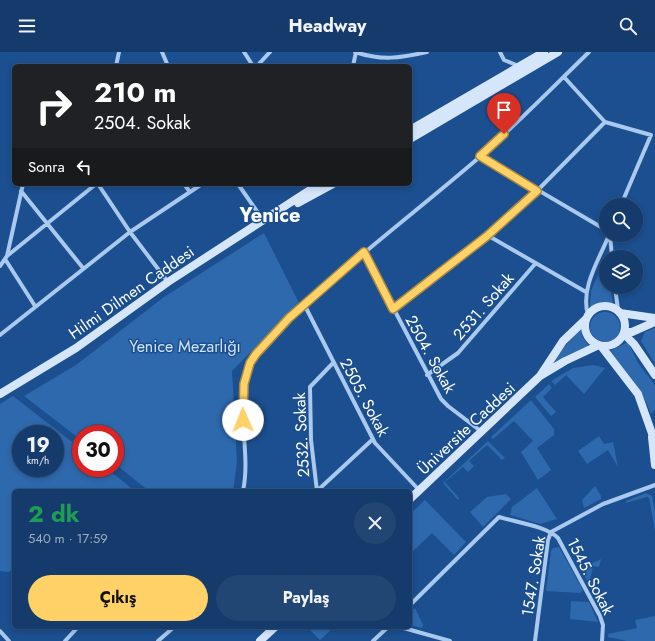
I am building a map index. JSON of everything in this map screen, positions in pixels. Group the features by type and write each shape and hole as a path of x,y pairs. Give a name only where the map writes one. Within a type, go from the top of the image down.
{"street":[{"path":"116,64 119,52"},
{"path":"162,52 167,64"},
{"path":"244,52 252,64"},
{"path":"259,64 270,52"},
{"path":"353,64 355,52 366,56 399,58 427,52"},
{"path":"500,52 504,60 520,66"},
{"path":"412,129 544,52"},
{"path":"412,138 558,52"},
{"path":"243,489 246,460 243,394 250,363 262,346 304,304 480,156 589,52"},
{"path":"564,77 605,122 651,135 624,198"},
{"path":"393,309 487,236 537,191 605,122"},
{"path":"480,156 537,191 599,226"},
{"path":"22,186 6,258 35,306"},
{"path":"0,266 6,258 94,186"},
{"path":"98,186 130,232 168,282"},
{"path":"186,186 190,192"},
{"path":"0,335 130,232 199,186"},
{"path":"239,186 263,220"},
{"name":"Hilmi Dilmen Caddesi","path":"277,212 315,186"},
{"name":"Hilmi Dilmen Caddesi","path":"0,394 76,348 168,282 263,220 329,186"},
{"path":"21,191 83,268"},
{"path":"487,236 586,292"},
{"path":"606,242 586,292 585,304 587,317 586,334 592,343 599,346 614,345 624,333 625,320 619,312 616,294"},
{"name":"2504. Sokak","path":"364,252 427,375 444,403 482,432"},
{"name":"2531. Sokak","path":"427,375 458,353 535,264"},
{"name":"2505. Sokak","path":"304,304 372,439 381,452 419,490"},
{"path":"587,317 595,308 607,306 619,312 655,318"},
{"name":"Üniversite Caddesi","path":"412,497 540,376 563,341 587,317"},
{"path":"624,333 632,332 655,322"},
{"path":"624,333 634,344 655,375"},
{"path":"599,346 638,394 645,410 652,437"},
{"name":"Üniversite Caddesi","path":"540,376 565,361 599,346"},
{"name":"2532. Sokak","path":"317,489 311,440 310,387 333,363"},
{"path":"655,415 650,425 655,465"},
{"path":"319,489 372,439"},
{"name":"1547. Sokak","path":"535,641 551,532 603,504 655,485"},
{"name":"1545. Sokak","path":"412,603 499,517 551,532 563,545 598,610 603,625 602,641"},
{"path":"65,641 76,629"},
{"path":"158,641 172,629"},
{"path":"260,641 273,629"},
{"path":"373,641 386,629"},
{"path":"407,629 450,641"},
{"path":"0,631 9,641"}],"green space":[{"name":"Yenice Mezarlığı","path":"264,233 299,303 232,371 237,462 233,489 146,489 124,471 124,425 72,425 72,433 64,427 64,425 62,425 24,396 76,365 164,297"},
{"path":"599,273 599,294 611,294 613,303 601,303 590,308 591,291"},
{"path":"605,312 611,313 619,321 619,333 611,341 605,342 599,341 591,333 590,327 591,321 599,313"},
{"path":"581,328 582,336 589,346 563,357 547,367"},
{"path":"655,328 655,364 641,341 645,332"},
{"path":"628,342 638,363 655,385 655,410 651,414 643,395 627,373 608,352"},
{"path":"593,365 605,368 584,394 566,375 555,385 551,381 573,368"},
{"path":"549,384 552,388 543,397 556,412 551,416 535,397"},
{"path":"13,396 50,425 12,425 12,477 64,477 64,436 72,442 72,477 117,477 132,489 12,489 12,570 9,572 0,571 0,404"},
{"path":"531,400 554,429 554,435 537,448 551,470 538,480 521,452 533,441 514,421 493,439 491,437"},
{"path":"599,436 604,444 613,442 618,467 608,450 587,464 578,451"},
{"path":"488,441 505,458 502,460 487,445 469,461 474,466 468,472 463,467 445,482 459,498 458,500 443,483"},
{"path":"595,486 601,496 601,499 584,508 582,500"},
{"path":"537,488 557,519 540,524 510,515 512,507"},
{"path":"646,493 652,496 655,513 655,530 649,498 647,497 626,503 626,501"},
{"path":"506,494 511,499 483,527 470,512 487,497"},
{"path":"425,500 466,542 454,555 432,533 412,552 412,512"},
{"path":"559,547 583,590 580,593 546,591 551,551 553,548"},
{"path":"601,559 599,567 593,566 590,580 595,588 592,590 581,569"},
{"path":"571,601 589,602 598,622 570,619"},
{"path":"415,608 423,625 422,628 412,626 412,611"},
{"path":"655,616 655,641 627,641 608,637 608,634 637,628 635,620"},
{"path":"309,629 332,629 320,640"}],"district":[{"name":"Yenice","path":"270,215"}],"route":[{"path":"243,420 244,384 250,363 256,354 289,318 364,252 393,309 487,236 537,191 480,156 504,134"}]}
